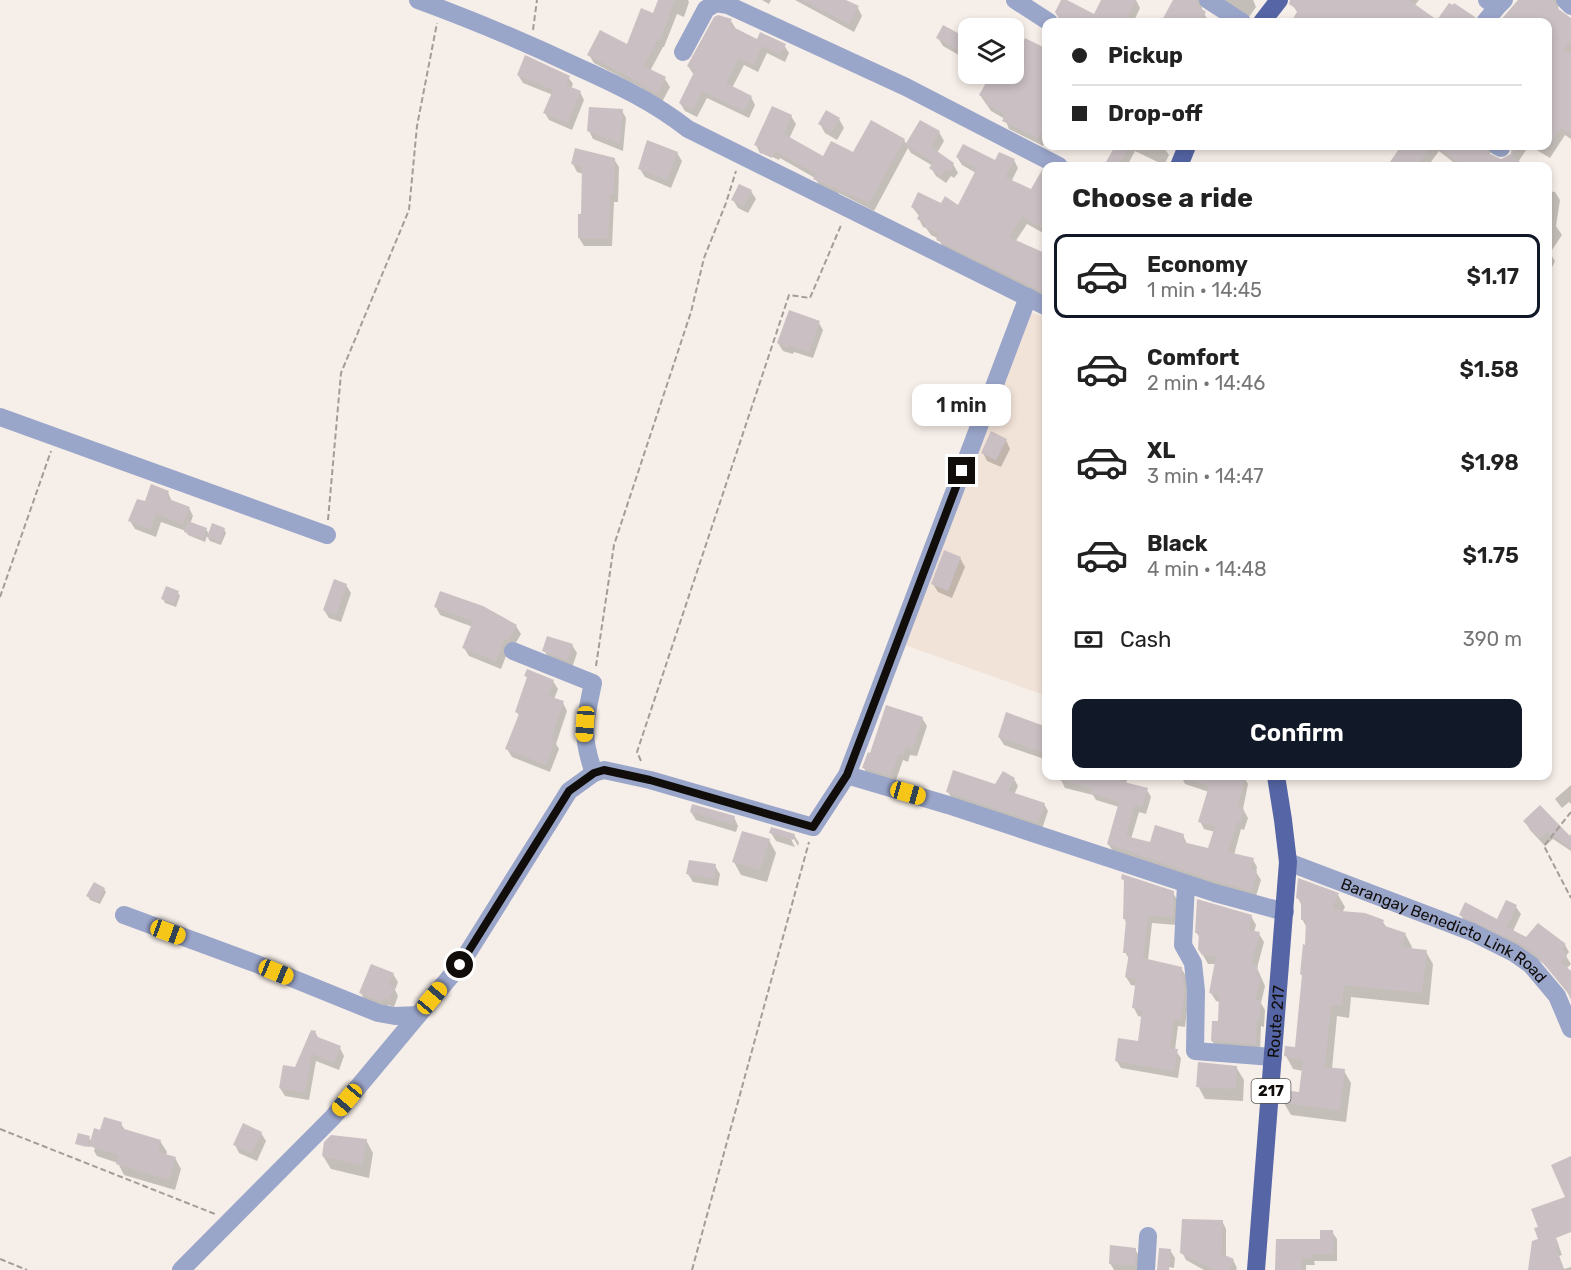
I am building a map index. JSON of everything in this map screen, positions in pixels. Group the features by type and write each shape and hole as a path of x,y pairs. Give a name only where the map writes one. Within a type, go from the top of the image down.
{"main road":[{"path":"1265,18 1278,0"},
{"name":"Route 217","path":"1256,1270 1288,862 1277,780"}],"street":[{"path":"418,0 438,4 531,44 615,84 666,112 688,129 1042,304"},
{"path":"1017,0 1043,18"},
{"path":"1208,0 1236,18"},
{"path":"1565,0 1571,6"},
{"path":"1487,18 1496,2"},
{"path":"682,52 706,9 716,3 728,5 906,87 1051,162"},
{"path":"181,1270 333,1117 460,965 569,791 594,773 604,770 650,780 813,827 847,775 1028,297"},
{"path":"0,417 327,534"},
{"path":"513,651 593,683 584,738 594,773"},
{"path":"847,775 971,812 1129,863 1186,884 1285,912"},
{"name":"Barangay Benedicto Link Road","path":"1288,862 1472,932 1514,953 1530,965 1557,996 1571,1029"},
{"path":"1186,884 1183,945 1193,963 1196,991 1195,1052 1274,1057"},
{"path":"124,915 378,1013 395,1016 418,1015"},
{"path":"1146,1270 1148,1236"}],"path":[{"path":"531,44 537,0"},
{"path":"327,534 341,374 409,210 417,126 438,4"},
{"path":"593,683 614,545 691,312 704,258 742,154"},
{"path":"650,780 637,752 789,295 810,298 849,207"},
{"path":"0,597 56,437"},
{"path":"1571,812 1544,846 1571,898"},
{"path":"692,1270 813,827"},
{"path":"0,1129 230,1220"},
{"path":"0,1259 27,1270"}],"shaded area":[{"path":"1031,312 1042,317 1042,694 902,644"}],"building":[{"path":"658,0 675,0 660,40 658,39 644,66 666,77 658,95 639,82 587,55 600,30 627,44 641,8 653,13"},
{"path":"802,0 846,0 859,6 849,24"},
{"path":"1061,0 1067,0 1094,14 1101,0 1136,0 1127,18 1059,18 1055,12"},
{"path":"1173,0 1197,0 1198,6 1206,12 1202,18 1163,18"},
{"path":"1290,0 1409,0 1434,18 1293,18 1298,10 1289,4"},
{"path":"1518,0 1554,0 1557,8 1571,18 1571,40 1564,49 1571,54 1571,135 1561,128 1552,141 1552,18 1502,18"},
{"path":"1449,3 1453,5 1454,3 1475,17 1438,18"},
{"path":"718,15 732,19 729,25 757,39 760,32 786,44 780,55 762,46 753,65 739,58 726,83 752,96 744,111 702,91 693,110 679,103 695,70 687,66 714,17"},
{"path":"943,25 958,33 958,50 936,38"},
{"path":"1025,38 1042,46 1042,130 1038,138 1002,121 1005,115 985,103 987,100 979,95 985,84 1024,84"},
{"path":"525,55 570,76 566,85 581,91 568,123 543,113 553,90 517,75"},
{"path":"772,106 792,115 784,134 823,156 831,141 853,152 871,120 905,139 869,203 813,179 816,174 775,151 772,158 759,152 761,148 754,145"},
{"path":"589,107 623,109 620,144 587,131"},
{"path":"826,110 840,118 832,132 818,124"},
{"path":"920,120 940,131 931,147 954,163 950,171 946,169 941,176 929,168 934,162 905,145"},
{"path":"647,140 678,152 667,180 638,169"},
{"path":"963,144 995,160 999,152 1015,159 1005,177 1031,189 1042,170 1042,228 1022,216 1009,237 1042,252 1042,292 936,240 939,234 924,227 926,223 917,219 920,212 911,207 918,192 941,203 945,196 958,205 977,168 956,157"},
{"path":"575,148 615,158 614,194 610,194 608,239 578,238 582,167 571,164"},
{"path":"1113,150 1127,150 1120,162 1106,162"},
{"path":"1398,150 1428,150 1420,162 1390,162"},
{"path":"1442,150 1487,150 1488,153 1501,159 1511,154 1512,150 1516,150 1512,156 1520,162 1458,162"},
{"path":"739,184 752,190 744,206 731,200"},
{"path":"789,310 820,321 809,352 777,343"},
{"path":"991,431 1007,439 996,460 981,453"},
{"path":"151,484 169,491 166,498 190,507 183,524 156,514 151,529 128,521 137,499 145,501"},
{"path":"188,521 207,528 203,539 184,532"},
{"path":"212,523 225,528 220,542 207,537"},
{"path":"944,550 961,557 948,591 931,584"},
{"path":"334,579 347,584 336,615 323,610"},
{"path":"166,586 179,591 174,604 161,599"},
{"path":"440,591 483,606 517,625 508,641 505,639 496,661 462,648 473,621 434,607"},
{"path":"547,636 573,644 568,661 542,651"},
{"path":"527,669 554,680 548,696 564,701 551,738 555,740 546,765 505,749 519,714 515,712 527,677 524,676"},
{"path":"886,705 923,717 913,748 906,747 903,755 899,753 891,776 862,768 868,752 870,753"},
{"path":"1006,712 1042,725 1042,752 998,737"},
{"path":"953,770 995,784 1003,771 1015,778 1008,791 1045,803 1038,823 946,792"},
{"path":"1059,780 1120,780 1148,788 1142,807 1135,805 1126,836 1150,842 1155,825 1184,834 1183,842 1208,848 1215,826 1198,822 1209,786 1189,780 1244,780 1238,807 1244,809 1240,823 1237,822 1228,852 1254,858 1251,869 1257,871 1252,891 1218,882 1107,844 1119,802 1090,793 1092,789"},
{"path":"692,804 735,816 732,824 690,812"},
{"path":"1540,805 1571,837 1571,848 1547,832 1540,839 1523,821"},
{"path":"771,827 795,834 793,840 769,833"},
{"path":"742,831 770,839 760,870 732,862"},
{"path":"689,860 716,864 714,879 686,874"},
{"path":"1122,874 1174,891 1173,917 1148,916 1143,958 1182,967 1185,992 1181,1020 1174,1019 1170,1048 1178,1049 1174,1071 1115,1061 1118,1038 1138,1041 1142,1010 1132,1008 1136,979 1125,977 1129,953 1123,953 1126,919 1123,919 1124,880 1121,879"},
{"path":"1298,878 1339,893 1332,909 1365,913 1384,920 1382,925 1406,933 1401,947 1427,950 1422,993 1344,985 1342,1006 1331,1005 1325,1067 1345,1069 1340,1110 1282,1103 1284,1090 1299,1092 1303,1060 1284,1056 1285,1046 1295,1047 1303,944 1305,945 1306,920 1301,920 1301,900 1296,898"},
{"path":"94,882 105,888 98,902 86,896"},
{"path":"1197,899 1252,915 1249,930 1260,932 1251,964 1258,966 1256,975 1261,976 1255,1000 1261,1000 1260,1019 1257,1018 1256,1044 1211,1041 1212,1021 1218,1021 1219,995 1209,993 1216,956 1202,955 1198,949 1199,933 1195,933"},
{"path":"1506,900 1517,905 1507,927 1526,937 1538,923 1566,944 1561,949 1567,955 1561,962 1571,971 1571,1000 1566,989 1537,956 1519,943 1459,915 1465,902 1497,919"},
{"path":"371,964 394,973 389,985 395,987 389,1000 384,998 381,1002 359,993"},
{"path":"311,1030 316,1031 315,1036 341,1046 334,1063 312,1054 305,1093 279,1088 283,1065 295,1067"},
{"path":"1198,1062 1237,1066 1236,1089 1196,1087"},
{"path":"104,1117 122,1122 121,1128 161,1140 158,1152 176,1157 169,1180 116,1164 119,1155 89,1146 94,1128 100,1130"},
{"path":"243,1123 262,1132 252,1153 233,1145"},
{"path":"78,1133 90,1136 87,1147 75,1144"},
{"path":"331,1135 367,1139 362,1166 322,1156 324,1142"},
{"path":"1571,1156 1571,1232 1556,1238 1559,1246 1556,1247 1564,1270 1528,1270 1532,1241 1538,1239 1534,1228 1538,1227 1531,1209 1565,1197 1551,1165"},
{"path":"1182,1219 1223,1220 1222,1254 1234,1259 1229,1270 1215,1270 1180,1253"},
{"path":"1320,1230 1333,1230 1334,1254 1311,1254 1311,1258 1302,1258 1302,1270 1275,1270 1276,1239 1320,1239"},
{"path":"1110,1245 1136,1248 1135,1266 1109,1264"},
{"path":"1159,1248 1171,1249 1169,1270 1157,1270"}],"route":[{"path":"460,965 569,791 594,773 604,770 650,780 813,827 847,775 962,471"}]}
